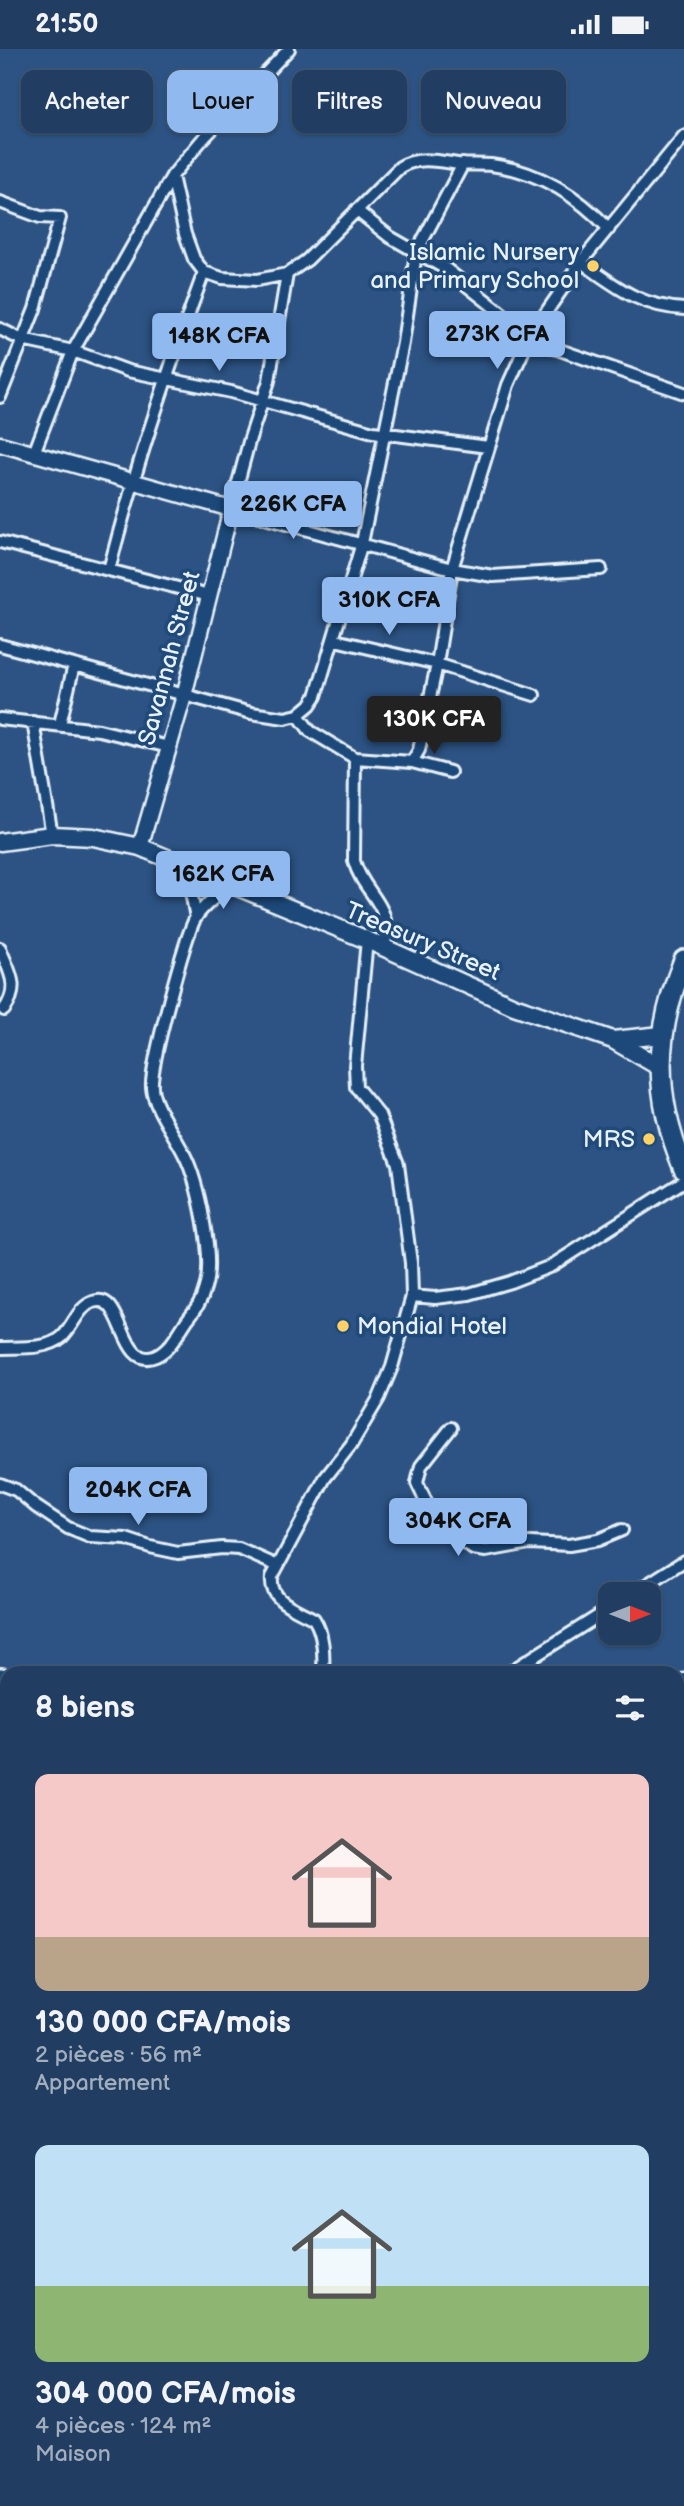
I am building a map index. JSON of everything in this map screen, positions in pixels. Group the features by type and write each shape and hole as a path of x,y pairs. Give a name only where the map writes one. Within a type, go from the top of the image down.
{"highway":[{"path":"684,960 674,986 662,1035 661,1067 666,1121 684,1169"}],"main road":[{"name":"Treasury Street","path":"0,842 52,835 93,837 140,847 367,940 514,1006 613,1040 661,1067"},
{"name":"Treasury Street","path":"613,1040 662,1035"}],"street":[{"path":"34,453 73,351 172,176 201,141 289,49"},
{"path":"412,762 419,750 437,664 452,569 508,385 531,334 581,262 684,136"},
{"path":"172,176 185,235 194,259 204,272 222,278 257,280 287,274 322,247 356,210 407,163 415,160 492,165 551,182 579,200 609,229"},
{"path":"0,645 251,713 285,718 298,715 310,705 316,696 335,640 362,543 403,343 416,253 463,164"},
{"path":"0,202 40,217 60,219 35,309 0,397"},
{"path":"356,210 390,237 446,269 531,334 554,348 684,393"},
{"path":"581,262 627,295 663,307 684,309"},
{"path":"109,570 132,480 165,377 204,272"},
{"path":"231,509 250,438 264,402 284,303 287,274"},
{"path":"0,329 22,339 73,351 128,370 231,392 383,435 488,447"},
{"path":"0,444 452,569 493,576 601,569"},
{"name":"Savannah Street","path":"140,847 184,695 231,509"},
{"path":"0,541 209,596"},
{"path":"335,640 437,664 534,695"},
{"path":"60,724 74,665"},
{"path":"298,715 310,731 355,758 412,762 450,772"},
{"path":"0,719 99,730 169,747"},
{"path":"33,722 52,835"},
{"path":"355,758 354,860 358,874 377,899 383,913 387,925 384,948"},
{"path":"186,866 196,918"},
{"path":"0,1348 54,1342 63,1336 85,1306 95,1300 105,1301 111,1307 132,1350 142,1357 153,1358 164,1352 199,1304 206,1286 208,1248 190,1165 157,1104 152,1086 174,983 196,918 230,884"},
{"path":"323,1666 323,1646 317,1624 314,1619 284,1603 271,1586 272,1577 326,1478 351,1445 379,1398 392,1367 412,1296 411,1263 398,1164 379,1115 356,1087 355,1066 367,940"},
{"path":"0,948 13,985 13,998 4,1010"},
{"path":"412,1296 469,1294 551,1266 684,1181"},
{"path":"451,1428 421,1466 417,1483 436,1523 474,1549 486,1551 530,1543 569,1545 598,1540 622,1530"},
{"path":"0,1485 16,1490 68,1528 90,1537 126,1539 178,1553 222,1548 239,1549 278,1566"},
{"path":"651,1582 684,1561"},
{"path":"519,1666 598,1616"}],"place":[{"name":"Islamic Nursery and Primary School","path":"593,266"},
{"name":"MRS","path":"649,1139"},
{"name":"Mondial Hotel","path":"343,1326"}]}
